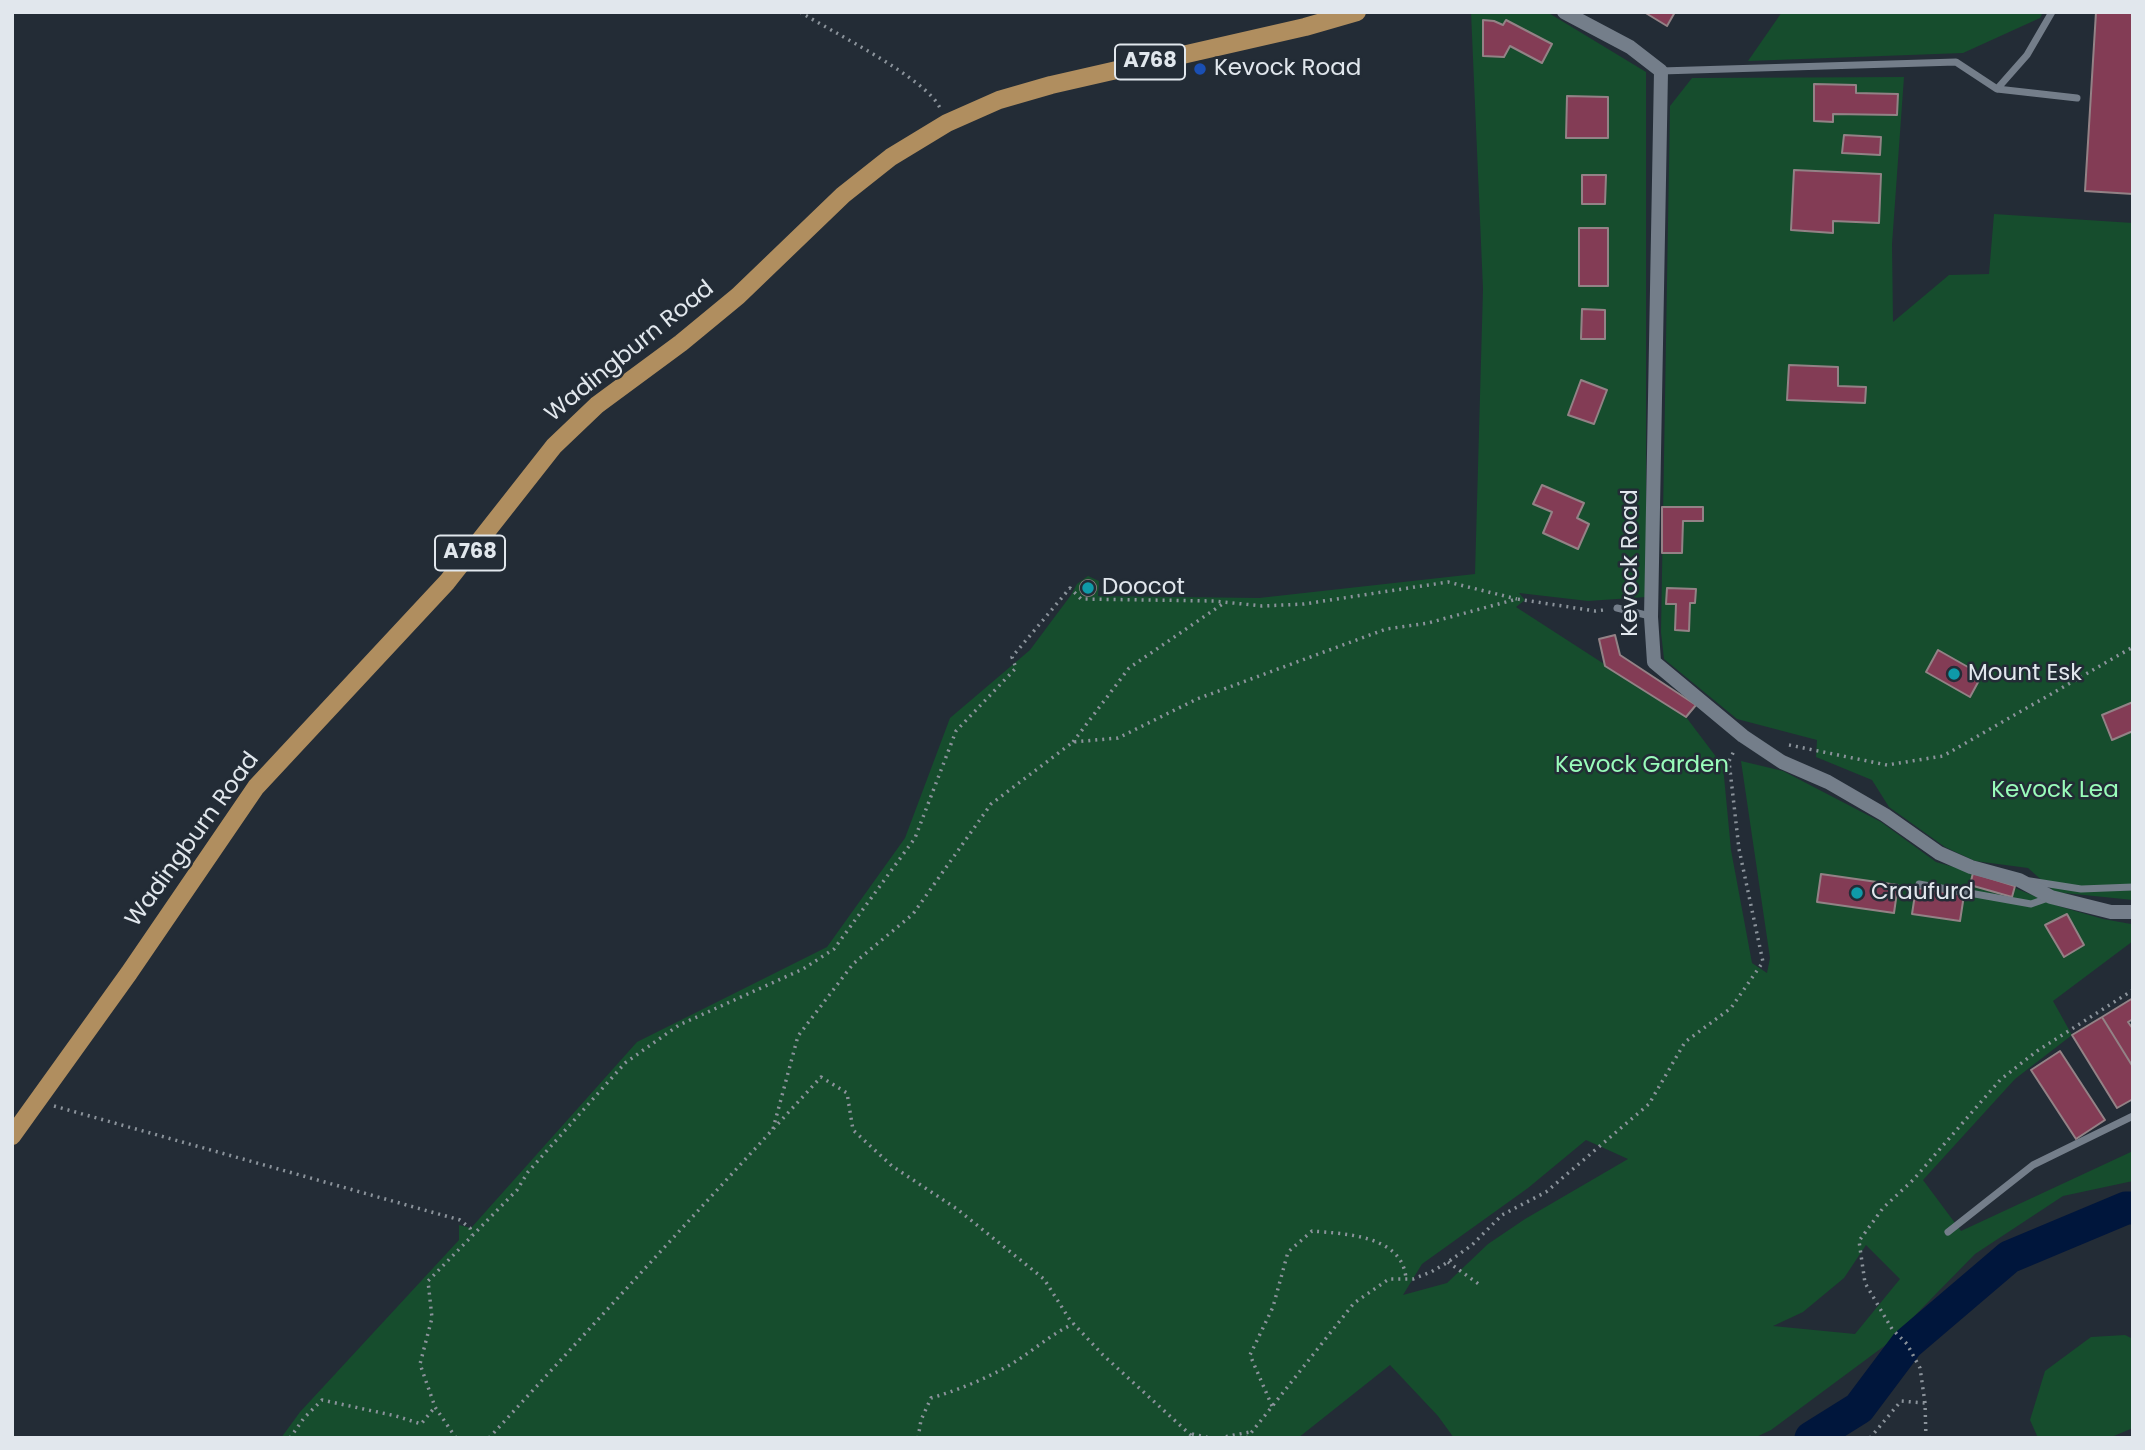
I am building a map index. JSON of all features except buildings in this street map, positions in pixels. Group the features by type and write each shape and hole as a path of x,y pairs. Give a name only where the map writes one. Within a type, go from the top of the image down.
{"main road":[{"name":"Wadingburn Road","path":"38,1102 256,787 447,582 554,446 597,405 681,343 738,296 843,195 891,157 947,123 999,100 1051,85 1306,27 1357,12"},
{"name":"A768","path":"12,1136 38,1102"}],"street":[{"path":"1564,12 1630,47 1661,71"},
{"name":"Kevock Road","path":"1661,71 1651,617 1654,662 1743,736 1782,762 1828,782 1885,815 1939,853 1971,867 2020,880 2051,897 2111,912 2133,912"}],"lane":[{"path":"1997,89 2027,55 2052,12"},
{"path":"1661,71 1956,62 1997,89 2077,98"},
{"path":"1617,608 1651,617"},
{"path":"2020,880 2081,889 2133,887"},
{"path":"1919,884 2031,904 2051,897"},
{"path":"1948,1232 2033,1165 2133,1116"}],"path":[{"path":"800,12 913,79 935,97 947,123"},
{"path":"456,1438 435,1407 420,1364 432,1318 428,1281 517,1190 528,1172 625,1063 679,1025 803,968 834,949 915,838 956,732 1016,668 1012,657 1070,588 1081,599 1225,602 1262,606 1304,604 1448,582 1517,599 1595,611 1617,608"},
{"path":"1073,742 1118,738 1197,699 1386,629 1427,623 1517,599"},
{"path":"773,1129 798,1037 853,964 914,914 991,804 1073,742 1129,668 1225,602"},
{"path":"1782,744 1887,765 1944,756 2133,647"},
{"path":"1247,1438 1354,1303 1389,1279 1413,1279 1432,1272 1472,1245 1502,1215 1546,1192 1649,1104 1685,1042 1731,1009 1763,962 1739,849 1728,761 1743,736"},
{"path":"1926,1438 1920,1368 1907,1345 1892,1328 1866,1283 1859,1241 1883,1208 1913,1180 2000,1080 2037,1051 2133,990"},
{"path":"489,1438 821,1077 847,1093 853,1130 892,1166 957,1209 1044,1279 1073,1324 1102,1355 1192,1436 1210,1438"},
{"path":"38,1102 460,1220 470,1228 472,1235"},
{"path":"1272,1406 1250,1355 1273,1307 1288,1252 1312,1231 1354,1234 1392,1250 1405,1267 1406,1279"},
{"path":"1448,1262 1480,1285"},
{"path":"918,1438 921,1420 931,1398 965,1387 1009,1365 1053,1334 1073,1324"},
{"path":"290,1438 304,1418 322,1400 421,1424 435,1407"},
{"path":"1870,1438 1901,1402 1925,1403"},
{"path":"1219,1438 1252,1432"}],"green space":[{"name":"Kevock Garden","path":"1471,12 1547,12 1646,72 1646,597 1588,601 1519,593 1525,600 1516,607 1686,717 1723,766 1731,850 1752,963 1767,973 1770,958 1741,761 1783,771 1881,822 1936,862 1989,877 2058,906 2131,924 2133,941 2053,1001 2072,1035 2015,1079 1923,1180 1961,1231 2133,1151 2133,1181 2063,1196 1975,1254 1887,1344 1771,1430 1754,1438 1454,1438 1438,1416 1390,1365 1298,1438 281,1438 300,1412 459,1240 459,1225 471,1228 637,1042 827,947 905,838 950,718 1030,650 1077,584 1088,576 1099,581 1098,596 1259,598 1475,574 1483,289","holes":["1586,1140 1628,1159 1525,1219 1488,1244 1447,1283 1403,1295 1422,1264 1528,1188","1866,1245 1900,1279 1855,1334 1773,1326 1803,1312 1844,1278"]},
{"path":"1782,12 2043,12 2040,18 1963,53 1748,61"},
{"name":"Kevock Lea","path":"1904,77 1892,244 1893,322 1949,275 1989,274 1994,214 2133,223 2133,900 2055,892 2028,868 1975,861 1945,847 1889,807 1872,780 1816,757 1817,740 1737,719 1664,659 1661,632 1670,106 1692,78"},
{"path":"2125,1335 2133,1339 2133,1428 2109,1438 2038,1438 2030,1420 2045,1371 2091,1337"}],"waterway":[{"path":"1811,1438 1859,1408 1907,1344 2009,1257 2126,1208 2133,1208"}],"place":[{"name":"Kevock Road","path":"1200,69"},
{"name":"Doocot","path":"1088,588"},
{"name":"Mount Esk","path":"1954,674"},
{"name":"Craufurd","path":"1857,893"}]}
